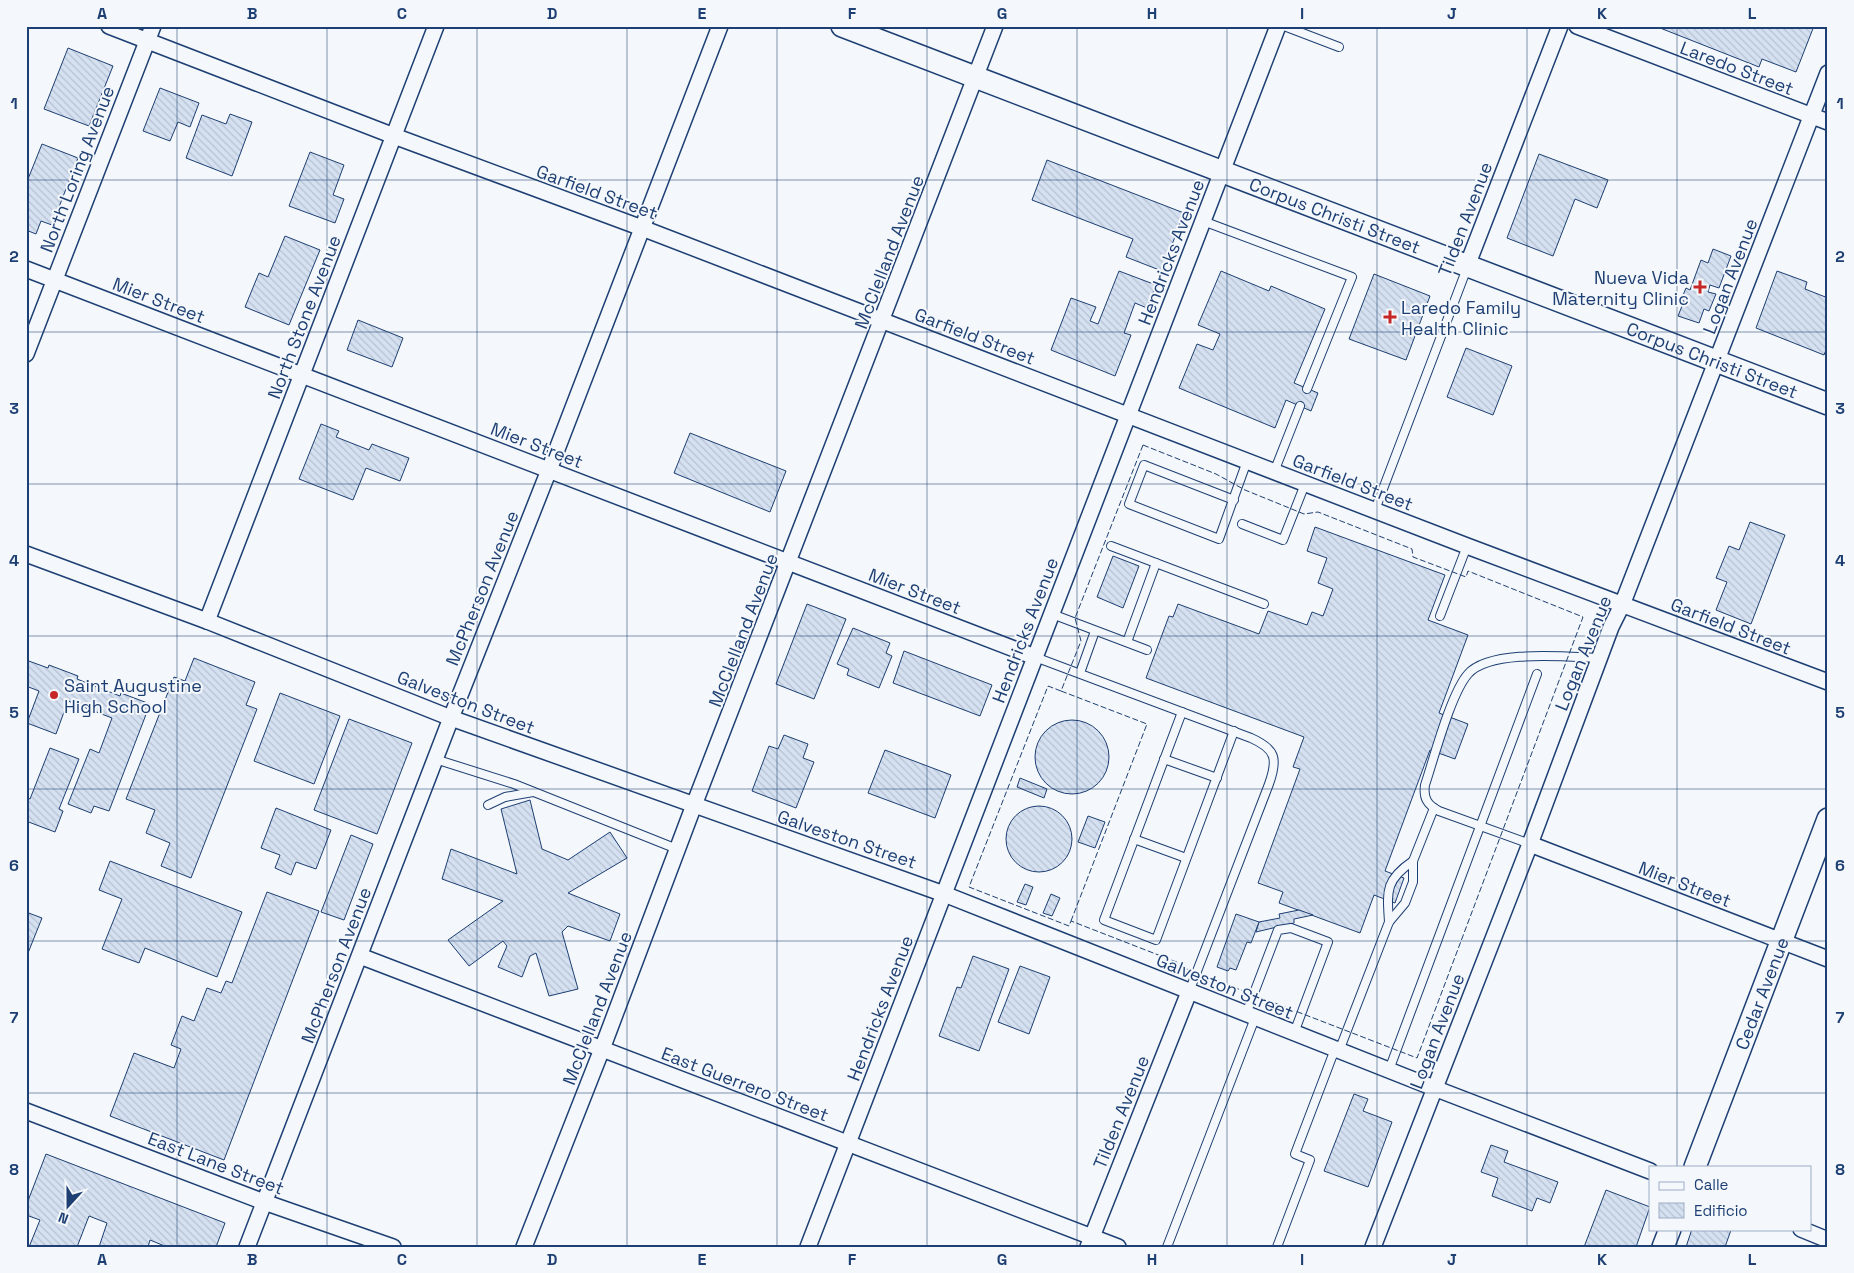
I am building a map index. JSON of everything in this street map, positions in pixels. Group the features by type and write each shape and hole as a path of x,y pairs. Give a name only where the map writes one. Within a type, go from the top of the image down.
{"main road":[{"name":"Corpus Christi Street","path":"842,26 1828,404"},
{"name":"Cedar Avenue","path":"1695,1166 1828,819"},
{"path":"1663,1247 1670,1230"}],"street":[{"name":"Garfield Street","path":"109,26 394,136 642,228 1467,546 1828,682"},
{"name":"North Loring Avenue","path":"26,354 153,26"},
{"name":"North Stone Avenue","path":"208,621 436,26"},
{"name":"McPherson Avenue","path":"247,1247 435,759 550,470 720,26"},
{"name":"McClelland Avenue","path":"524,1247 602,1049 677,849 995,26"},
{"name":"Hendricks Avenue","path":"808,1247 1278,26"},
{"name":"Tilden Avenue","path":"1467,266 1560,26"},
{"name":"Laredo Street","path":"1577,26 1828,122"},
{"name":"Logan Avenue","path":"1373,1247 1530,844 1610,627 1622,605 1828,73"},
{"name":"Mier Street","path":"26,268 1035,657"},
{"name":"Galveston Street","path":"26,554 208,621 451,718 944,894 1189,992 1649,1171"},
{"name":"Mier Street","path":"1530,844 1828,959"},
{"name":"East Guerrero Street","path":"360,956 847,1144 1090,1242 1118,1247"},
{"name":"Tilden Avenue","path":"1090,1242 1189,992"},
{"name":"East Lane Street","path":"26,1111 264,1202 394,1247"},
{"path":"1803,1230 1828,1240"}],"lane":[{"path":"1284,26 1339,47"},
{"path":"1203,220 1352,277 1307,389"},
{"name":"Tilden Avenue","path":"1375,510 1467,266"},
{"path":"1274,472 1300,406"},
{"path":"1234,500 1144,466 1129,504 1219,539 1234,500 1247,462"},
{"path":"1242,524 1283,540 1305,484"},
{"path":"1111,546 1264,604"},
{"path":"1440,616 1467,546"},
{"path":"1127,642 1156,564"},
{"path":"1052,614 1147,650"},
{"path":"1080,673 1095,630"},
{"path":"1035,657 1234,731 1264,744 1272,751 1275,761 1274,771 1189,992"},
{"path":"1530,844 1434,808 1425,800 1425,785 1450,709 1462,682 1469,672 1480,665 1494,660 1503,658 1599,658"},
{"path":"1389,1070 1537,674"},
{"path":"1182,712 1104,920 1156,940 1234,731"},
{"path":"435,759 514,784 677,849"},
{"path":"1164,759 1217,778"},
{"path":"488,805 505,797 533,792"},
{"path":"1278,1247 1310,1160 1295,1154 1389,922 1405,903 1413,882 1413,861 1434,808"},
{"path":"1134,839 1186,858"},
{"path":"1389,922 1386,903 1394,877 1399,870 1413,861"},
{"path":"1167,1247 1251,1016 1278,930 1291,928 1328,942 1294,1033"}],"building":[{"path":"1655,26 1814,26 1796,72 1762,59 1759,67"},
{"path":"68,48 113,66 89,126 44,109"},
{"path":"160,88 199,103 190,127 178,122 170,141 143,131"},
{"path":"230,114 252,122 232,176 186,158 202,115 226,124"},
{"path":"42,144 78,158 52,225 41,221 36,234 26,230 26,184"},
{"path":"310,152 344,165 333,195 344,199 335,223 289,206"},
{"path":"1539,154 1608,180 1597,208 1575,199 1553,256 1507,238"},
{"path":"1047,160 1184,213 1162,271 1126,257 1133,239 1032,200"},
{"path":"285,236 320,250 289,325 245,307 259,273 268,277"},
{"name":"Nueva Vida Maternity Clinic","path":"1713,249 1731,256 1719,288 1710,285 1708,292 1716,294 1709,311 1704,309 1699,323 1678,316 1684,301 1681,300 1686,288 1690,290 1701,260 1708,263"},
{"path":"1119,271 1156,285 1147,308 1135,303 1124,333 1131,335 1115,376 1051,350 1071,298 1096,307 1090,321 1098,324"},
{"path":"1221,271 1269,291 1271,286 1325,309 1294,383 1318,393 1311,411 1286,400 1275,428 1179,388 1197,344 1213,350 1220,334 1198,325"},
{"path":"1777,271 1807,282 1805,289 1828,298 1828,345 1824,355 1756,328"},
{"name":"Laredo Family Health Clinic","path":"1374,274 1430,296 1406,360 1349,339"},
{"path":"358,320 403,338 392,367 347,350"},
{"path":"1466,348 1512,366 1493,415 1447,397"},
{"path":"321,424 339,431 336,437 369,450 372,444 409,458 400,481 366,468 353,500 299,479"},
{"path":"690,433 786,471 770,512 674,473"},
{"path":"1750,522 1785,535 1751,624 1716,610 1727,582 1716,578 1729,546 1739,550"},
{"path":"1315,527 1445,575 1428,620 1468,635 1439,713 1468,724 1455,759 1430,750 1385,871 1404,878 1395,903 1374,895 1360,933 1279,903 1283,892 1258,883 1300,769 1293,767 1304,737 1146,678 1169,616 1173,617 1178,604 1259,634 1268,611 1307,625 1312,612 1323,616 1333,589 1318,583 1327,558 1307,551"},
{"path":"1113,556 1139,566 1123,608 1097,597"},
{"path":"807,604 846,619 814,699 776,684"},
{"path":"853,628 890,643 886,653 892,656 879,688 847,675 849,669 837,664"},
{"path":"904,651 992,685 980,716 893,683"},
{"path":"194,658 255,682 246,705 257,709 191,878 161,866 170,843 146,833 155,810 126,799 174,677 185,681"},
{"path":"26,660 48,668 49,665 78,676 77,679 120,696 121,693 150,704 109,811 94,806 91,813 68,804 90,749 99,753 112,718 68,701 56,734 27,723 39,691 26,686"},
{"path":"280,693 340,716 314,784 254,761"},
{"path":"349,719 412,743 377,834 314,810"},
{"path":"1065,720 1079,720 1093,726 1103,736 1109,750 1109,764 1103,778 1093,788 1079,794 1065,794 1051,788 1041,778 1035,764 1035,750 1041,736 1051,726"},
{"path":"784,735 808,744 803,758 814,762 796,808 752,791 769,746 778,749"},
{"path":"50,748 79,759 59,809 63,811 55,832 26,821 26,797 30,799"},
{"path":"885,750 951,775 935,818 868,793"},
{"path":"1020,778 1047,789 1044,798 1017,787"},
{"path":"530,800 542,849 568,860 610,832 627,858 568,893 620,914 610,941 568,926 562,932 578,989 549,996 536,953 530,956 522,977 498,967 507,946 503,941 469,966 448,940 503,901 442,879 451,849 517,874 501,809"},
{"path":"1039,806 1051,809 1062,816 1069,827 1072,839 1069,851 1062,862 1051,869 1039,872 1027,869 1016,862 1009,851 1006,839 1009,827 1016,816 1027,809"},
{"path":"276,808 331,830 316,869 296,862 291,875 275,868 280,855 261,848"},
{"path":"1088,816 1105,822 1095,848 1078,842"},
{"path":"351,835 373,844 344,920 321,912"},
{"path":"110,861 242,912 217,977 145,948 139,963 102,949 122,899 99,890"},
{"path":"1025,884 1033,887 1026,905 1017,902"},
{"path":"267,892 319,911 224,1160 110,1116 134,1053 174,1068 181,1049 171,1045 182,1016 194,1021 207,988 221,993 226,981 232,983"},
{"path":"1051,894 1060,898 1052,916 1043,913"},
{"path":"1299,910 1313,915 1294,919 1294,923 1256,932 1259,922 1280,918 1279,914"},
{"path":"26,912 42,918 26,958"},
{"path":"1236,914 1259,922 1251,943 1247,942 1236,970 1230,968 1228,971 1217,967"},
{"path":"973,956 1009,969 979,1051 939,1036 957,987 961,988"},
{"path":"1020,966 1050,977 1029,1034 998,1022"},
{"path":"1354,1094 1368,1099 1363,1111 1392,1122 1368,1187 1324,1171"},
{"path":"1491,1145 1508,1151 1504,1162 1558,1182 1550,1203 1537,1198 1532,1211 1492,1196 1498,1178 1481,1172"},
{"path":"46,1154 225,1223 216,1247 167,1247 150,1240 148,1247 99,1247 107,1223 89,1216 77,1247 29,1247 40,1220 26,1215 26,1206"},
{"path":"1606,1190 1649,1207 1636,1247 1584,1247"},
{"path":"1692,1230 1731,1230 1725,1247 1686,1247"}],"fence":[{"path":"1143,445 1216,474 1245,490 1304,514 1318,512 1412,549 1413,557 1466,577 1468,571 1583,617 1417,1058 1184,968 1179,963 1071,921 1069,926 969,887 1048,686 1061,691 1081,641 1075,618 1143,445"},
{"path":"1061,691 1147,724 1071,921"}],"place":[{"name":"Nueva Vida Maternity Clinic","path":"1700,287"},
{"name":"Laredo Family Health Clinic","path":"1390,317"},
{"name":"Saint Augustine High School","path":"54,695"}]}
